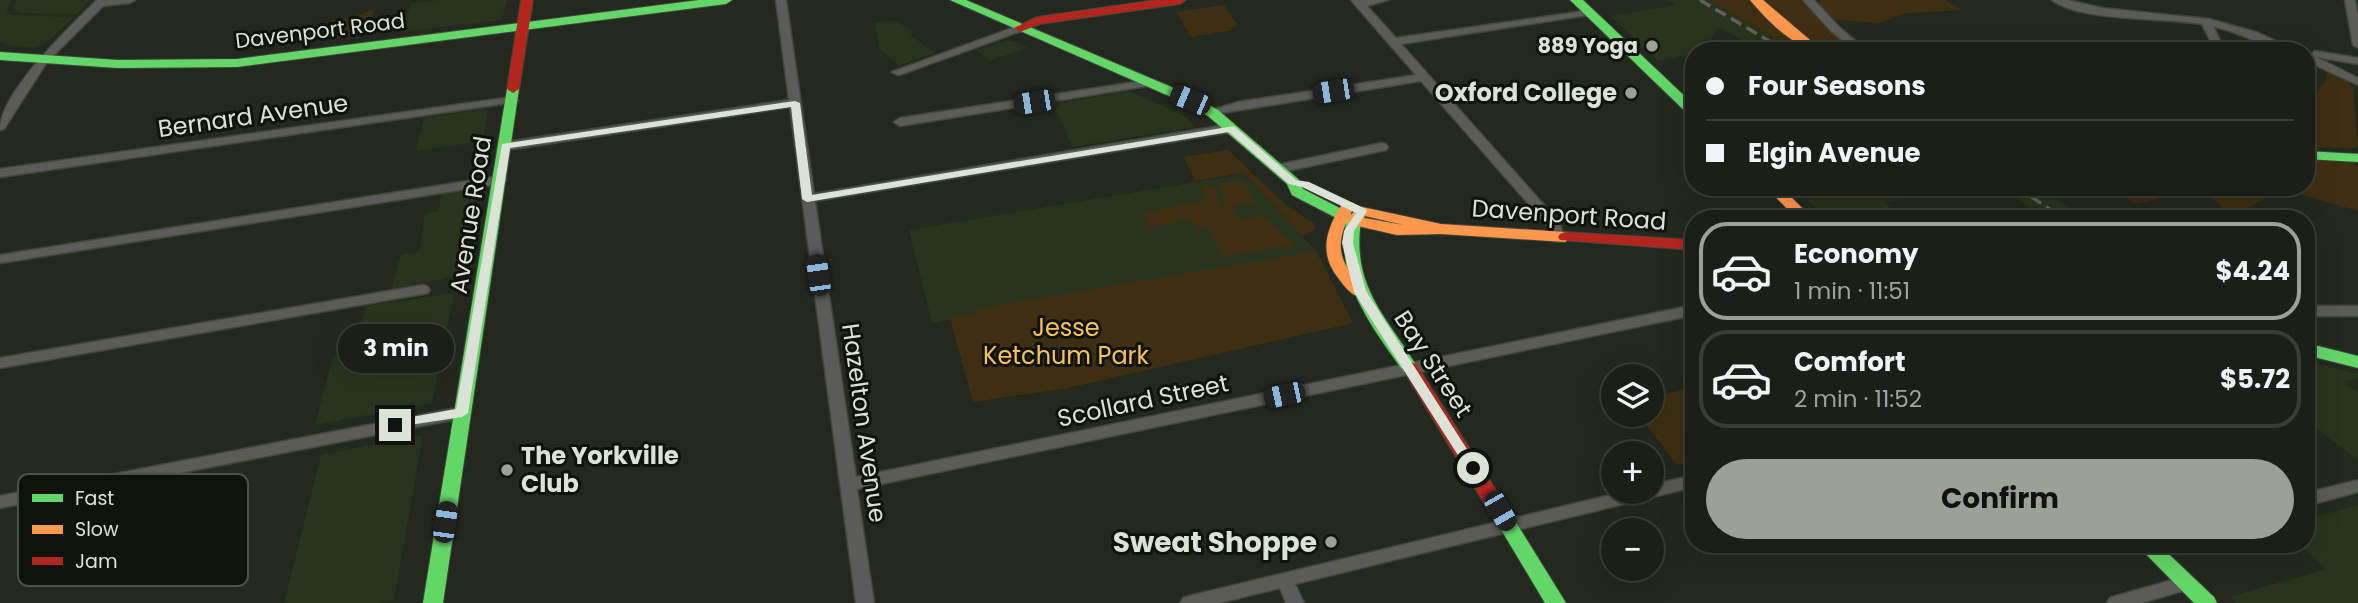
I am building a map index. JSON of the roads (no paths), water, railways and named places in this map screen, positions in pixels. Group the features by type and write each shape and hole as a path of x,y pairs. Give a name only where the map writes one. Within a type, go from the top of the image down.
{"main road":[{"name":"Avenue Road","path":"433,603 527,0"},
{"name":"Davenport Road","path":"0,56 183,65 237,62 523,28 726,0"},
{"name":"Davenport Road","path":"956,0 1213,113 1293,182 1305,185 1375,228 1412,232 1441,229 1685,245"},
{"path":"1020,27 1037,21 1180,0"},
{"path":"1576,0 1685,104"},
{"path":"1756,0 1804,42"},
{"path":"2315,156 2358,158"},
{"path":"1782,196 1797,210"},
{"name":"Bay Street","path":"1351,214 1348,243 1360,292 1556,603"},
{"path":"2315,351 2358,362"},
{"path":"2154,553 2207,603"}],"street":[{"path":"0,126 43,60 102,2 130,0"},
{"name":"Hazelton Avenue","path":"781,0 865,603"},
{"path":"1357,2 1383,0"},
{"path":"1808,0 1851,42"},
{"path":"2057,0 2120,15 2182,18 2228,26 2272,42"},
{"path":"2350,0 2358,45"},
{"path":"1357,2 1554,225 1557,238"},
{"path":"1393,42 1588,12"},
{"path":"2206,22 2216,42"},
{"path":"898,72 1020,27"},
{"path":"2315,55 2358,61"},
{"path":"2315,59 2358,82"},
{"path":"1213,113 1238,106 1423,77"},
{"path":"900,122 1149,83"},
{"name":"Bernard Avenue","path":"0,173 512,100"},
{"path":"506,146 795,103"},
{"path":"807,199 1231,128"},
{"path":"1277,169 1382,147"},
{"path":"0,259 500,180"},
{"path":"0,363 423,290"},
{"path":"2315,311 2358,311"},
{"name":"Scollard Street","path":"848,485 1685,312"},
{"path":"145,474 462,413"},
{"path":"1664,488 1685,483"},
{"path":"2315,497 2358,486"},
{"path":"0,502 18,499"},
{"path":"1189,603 1601,503"},
{"path":"1284,579 1295,603"},
{"path":"2116,603 2186,583"}],"railway":[{"path":"1700,0 1771,42"},
{"path":"2030,196 2051,210"}],"place":[{"name":"889 Yoga","path":"1652,46"},
{"name":"Oxford College","path":"1631,93"},
{"name":"The Yorkville Club","path":"507,470"},
{"name":"Sweat Shoppe","path":"1331,542"}],"park label":[{"name":"Jesse Ketchum Park","path":"1066,342"}]}
